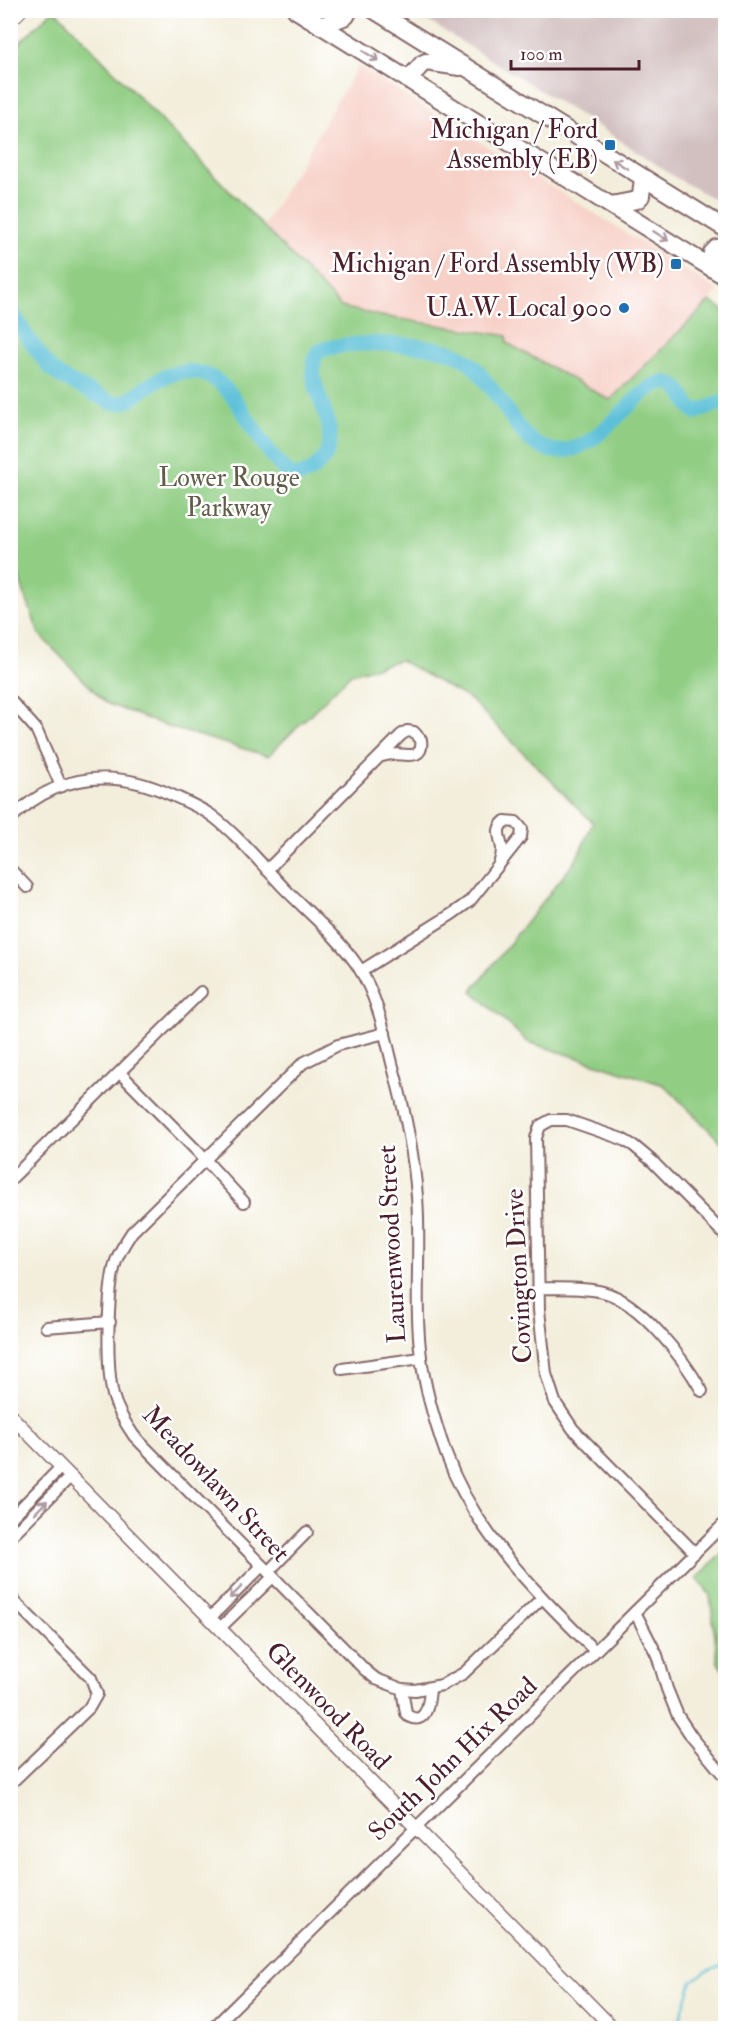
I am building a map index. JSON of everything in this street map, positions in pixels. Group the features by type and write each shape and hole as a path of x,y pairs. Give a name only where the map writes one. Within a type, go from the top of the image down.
{"main road":[{"path":"10,20 20,10"},
{"path":"296,10 719,273"},
{"path":"321,26 346,16 349,10"},
{"path":"374,10 726,229"},
{"path":"408,80 426,62 466,68"},
{"path":"611,206 637,200 641,196 643,178"},
{"path":"719,273 712,253 717,248 726,247"}],"street":[{"path":"10,700 36,729 61,786"},
{"path":"267,870 379,757"},
{"name":"Laurenwood Street","path":"10,819 29,802 61,786 87,779 116,778 133,781 168,793 195,805 213,817 344,949 361,971 375,1000 405,1111 415,1172 418,1216 418,1319 421,1358 436,1425 460,1487 498,1547 542,1598 595,1651"},
{"path":"361,971 464,905 499,864"},
{"path":"10,869 27,887"},
{"path":"10,1180 201,992"},
{"name":"Meadowlawn Street","path":"385,1033 338,1045 303,1063 141,1222 124,1244 112,1276 110,1322 112,1386 116,1404 134,1436 376,1679 402,1689 415,1690 430,1689 453,1680 464,1673 542,1598"},
{"path":"120,1073 244,1202"},
{"name":"Covington Drive","path":"695,1552 573,1429 560,1411 552,1393 546,1374 538,1310 536,1138 538,1130 543,1123 556,1119 567,1120 622,1139 652,1161 726,1236"},
{"path":"538,1288 590,1289 604,1292 626,1303 671,1346 687,1365 702,1391"},
{"path":"46,1328 110,1322"},
{"path":"342,1369 421,1358"},
{"name":"Glenwood Road","path":"10,1415 613,2028"},
{"path":"10,1519 62,1467"},
{"path":"10,1537 71,1476"},
{"name":"South John Hix Road","path":"213,2028 726,1522"},
{"path":"220,1628 268,1572 307,1532"},
{"path":"210,1618 268,1572"},
{"path":"10,1597 91,1678 97,1694 89,1708 12,1780"},
{"path":"635,1612 657,1655 678,1716 726,1778"},
{"path":"402,1689 406,1713 417,1719 422,1717 427,1709 430,1689"}],"shaded area":[{"path":"412,11 725,11 725,205 676,178 615,137"},
{"path":"358,66 719,291 610,400 507,343 341,307 263,227"}],"green space":[{"name":"Lower Rouge Parkway","path":"52,11 56,11 341,307 381,316 507,336 507,343 610,400 710,301 725,311 725,1146 664,1085 528,1042 472,991 576,860 593,823 471,700 400,660 351,674 268,756 169,727 106,703 39,634 10,553 10,52"},
{"path":"725,1550 725,1673 718,1663 710,1595 697,1578"}],"waterway":[{"path":"10,308 27,337 50,368 61,377 112,403 127,401 148,386 173,374 195,372 216,380 235,400 277,462 293,476 302,475 315,468 326,454 330,440 328,425 314,380 314,365 318,352 346,345 387,344 428,347 445,350 462,357 478,371 525,435 549,450 570,450 589,441 640,395 655,385 668,383 673,385 696,412 726,401"},
{"path":"677,2028 692,1981 705,1972 726,1963"}],"place":[{"name":"Michigan / Ford Assembly (EB)","path":"610,145"},
{"name":"Michigan / Ford Assembly (WB)","path":"676,264"},
{"name":"U.A.W. Local 900","path":"624,308"}]}
